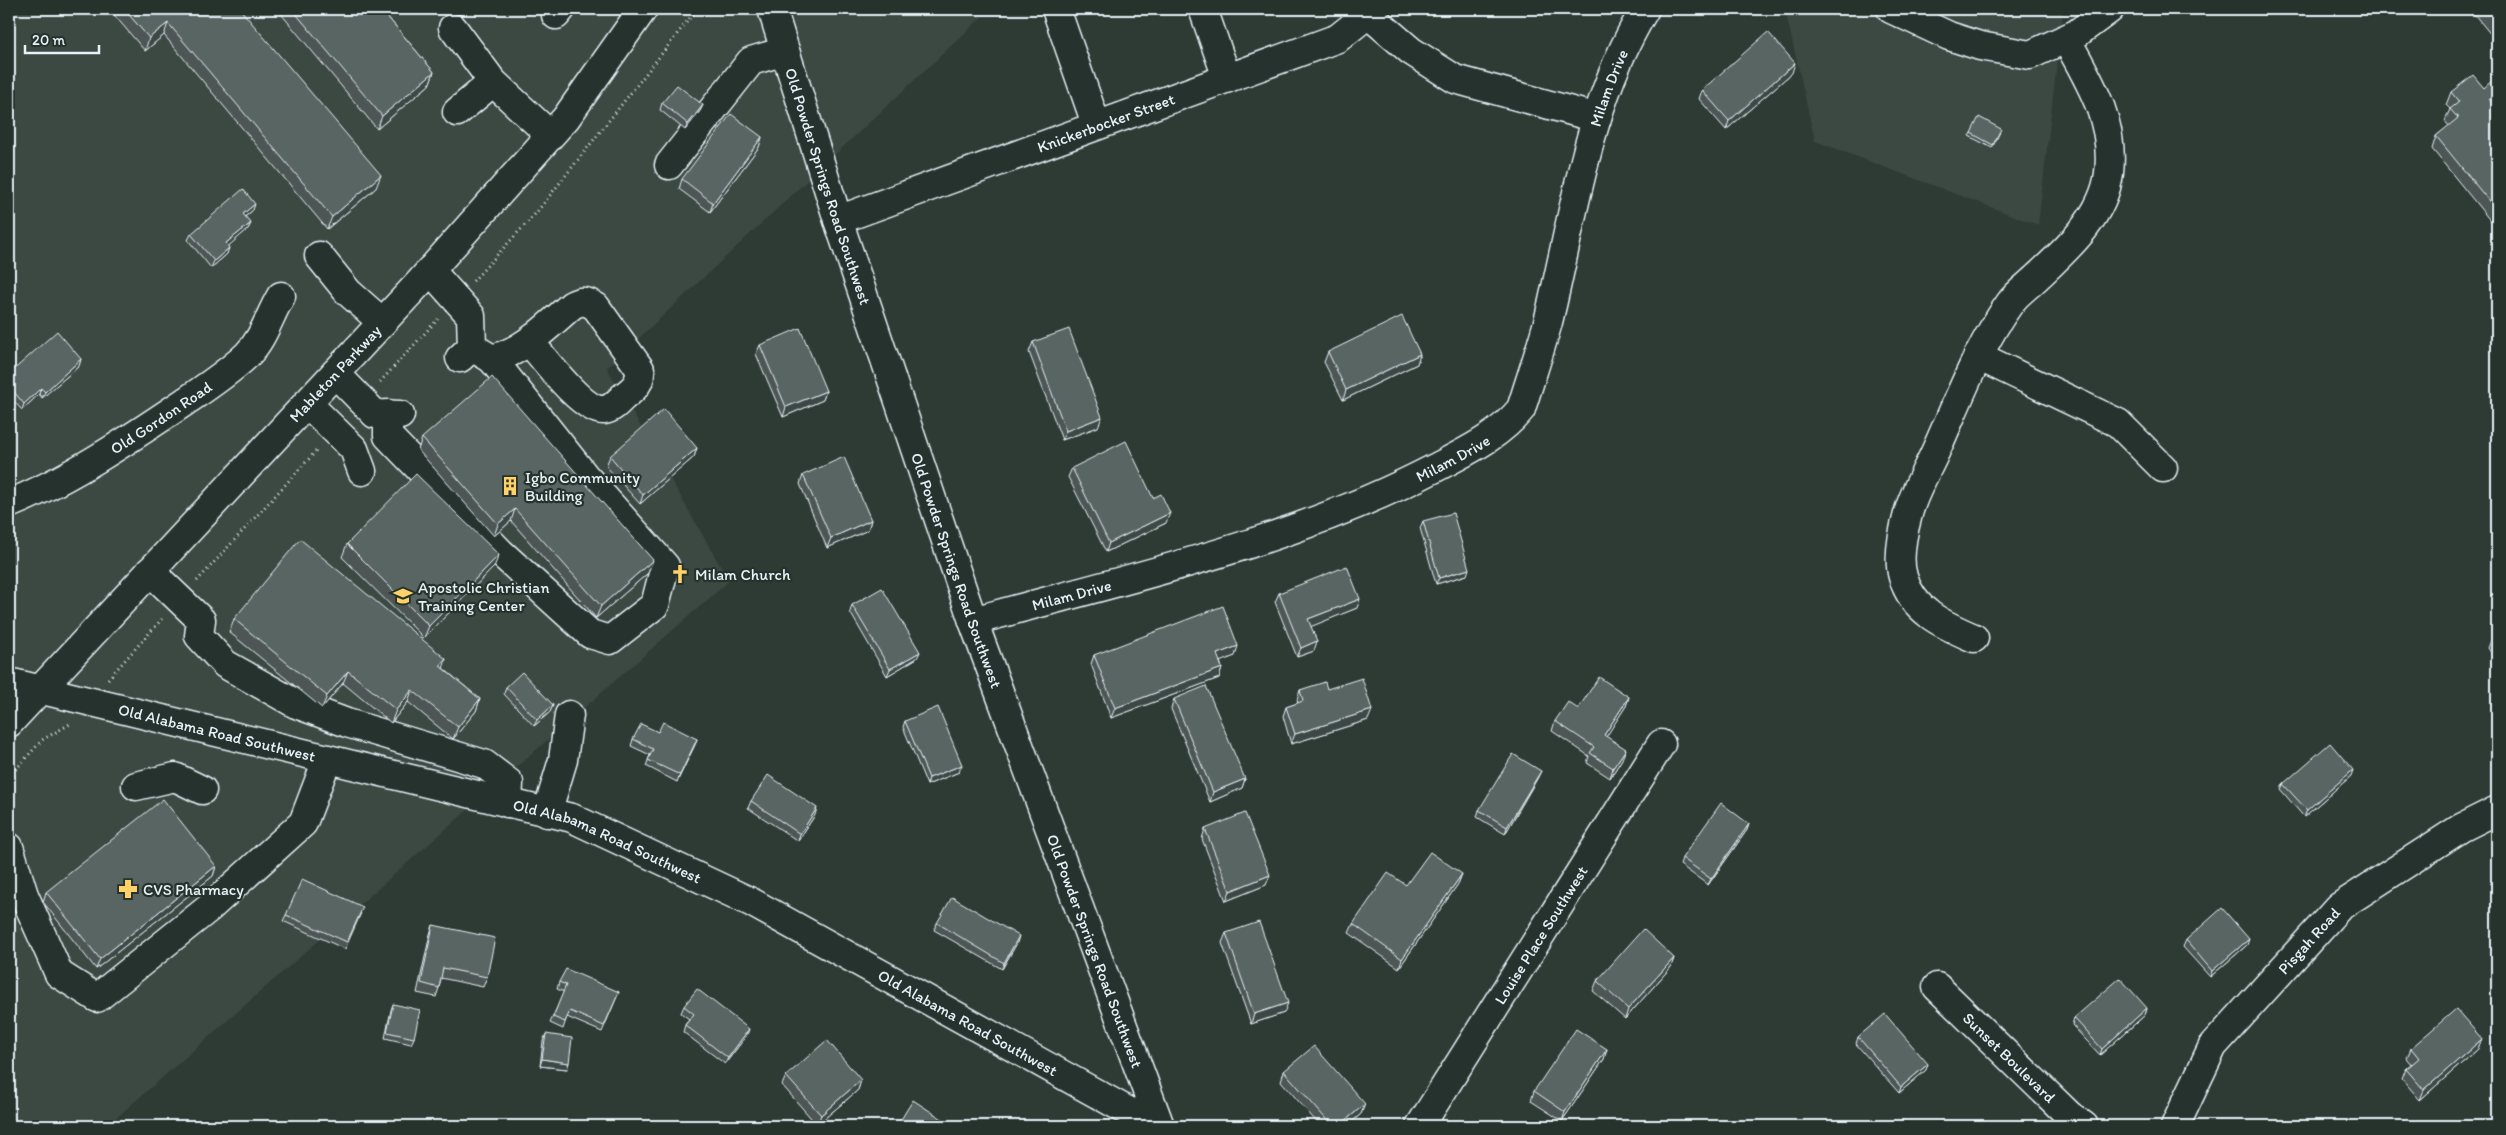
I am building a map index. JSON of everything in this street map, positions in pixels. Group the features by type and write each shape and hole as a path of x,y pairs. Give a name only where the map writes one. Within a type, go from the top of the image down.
{"street":[{"name":"Mableton Parkway","path":"9,723 430,270 566,118 643,9"},
{"name":"Old Powder Springs Road Southwest","path":"772,9 838,220 973,621 1160,1126"},
{"path":"1056,9 1096,124"},
{"path":"1203,9 1227,78"},
{"name":"Milam Drive","path":"973,621 1214,554 1296,527 1384,495 1483,443 1500,430 1521,409 1547,323 1589,141 1627,38 1645,9"},
{"path":"1891,9 1949,36 1980,46 2030,55 2066,40 2110,9"},
{"path":"1369,12 1411,51 1455,79 1597,118"},
{"name":"Knickerbocker Street","path":"838,220 1096,124 1338,38 1369,12"},
{"path":"452,28 493,82 550,135"},
{"path":"1974,638 1938,623 1913,600 1902,576 1901,550 1908,513 1978,356 2011,301 2081,233 2099,206 2109,174 2109,139 2098,98 2066,40"},
{"path":"668,165 751,61 785,51"},
{"path":"457,112 493,82"},
{"path":"319,256 348,292 382,322"},
{"path":"335,373 375,414 394,414 388,436 450,503 590,634 610,640 655,606 665,566 474,355 471,316 430,270"},
{"name":"Old Gordon Road","path":"9,504 31,495 145,429 214,382 247,354 263,333 281,296"},
{"path":"474,355 503,356 529,340"},
{"path":"1978,356 2118,423 2163,468"},
{"path":"307,403 354,449 362,471"},
{"path":"150,571 201,620 199,636 225,664 296,704 347,722 484,764 509,783 508,804"},
{"name":"Old Alabama Road Southwest","path":"9,682 572,818 751,902 1155,1126"},
{"path":"548,812 563,760 570,715"},
{"name":"Louise Place Southwest","path":"1420,1126 1661,744"},
{"path":"17,857 24,895 59,974 97,998 209,908 303,823 327,760"},
{"path":"136,786 175,777 202,790"},
{"name":"Pisgah Road","path":"2175,1126 2213,1046 2338,907 2461,828 2497,810"},
{"name":"Sunset Boulevard","path":"1936,987 2069,1115 2084,1126"}],"shaded area":[{"path":"9,9 981,9 982,17 607,368 729,581 107,1126 9,1126"},
{"path":"1785,9 2066,9 2063,11 2038,225 1815,141"}],"building":[{"path":"124,9 240,9 381,175 332,217 168,23 149,38"},
{"path":"292,9 381,9 434,72 382,116"},
{"path":"2485,9 2497,9 2497,23"},
{"path":"1768,32 1795,63 1729,121 1702,90"},
{"path":"2473,75 2484,88 2497,76 2497,92 2489,99 2497,109 2497,211 2436,136 2458,118 2450,109 2459,102 2451,92"},
{"path":"677,85 703,105 688,124 662,103"},
{"path":"731,114 762,137 713,203 682,179"},
{"path":"1979,117 2001,129 1993,145 1971,133"},
{"path":"243,189 255,204 243,214 251,223 226,243 229,248 214,261 191,234"},
{"path":"1402,316 1420,354 1346,390 1328,352"},
{"path":"800,328 826,391 786,407 760,345"},
{"path":"1069,329 1102,417 1066,431 1033,342"},
{"path":"57,331 81,359 45,392 41,388 24,404 9,386 9,374"},
{"name":"Igbo Community Building","path":"492,377 653,560 601,606 515,509 498,524 422,438"},
{"path":"664,409 697,448 643,495 610,456"},
{"path":"1126,441 1153,498 1161,494 1170,513 1109,543 1072,468"},
{"path":"844,457 871,520 831,538 803,475"},
{"path":"416,474 499,555 429,626 347,544"},
{"path":"1453,513 1469,569 1439,578 1423,521"},
{"path":"300,539 446,659 440,666 480,699 458,727 412,690 396,710 348,671 327,696 234,619"},
{"path":"1347,566 1360,599 1308,619 1317,641 1301,648 1279,593"},
{"path":"882,588 920,652 890,669 852,605"},
{"path":"1223,606 1238,646 1217,654 1222,668 1115,708 1094,655"},
{"path":"2497,634 2497,647 2492,638"},
{"path":"522,672 553,705 537,720 506,687"},
{"path":"1599,677 1629,697 1604,735 1626,749 1613,768 1590,753 1594,747 1555,721 1568,702 1578,709"},
{"path":"1362,678 1372,710 1295,734 1286,707 1303,701 1300,690 1325,682 1327,689"},
{"path":"1206,686 1245,779 1213,792 1174,699"},
{"path":"938,707 962,765 929,778 905,721"},
{"path":"663,722 697,739 680,775 648,760 653,749 633,739 641,724 658,732"},
{"path":"2330,743 2353,770 2307,810 2283,784"},
{"path":"1513,754 1541,771 1507,827 1479,810"},
{"path":"768,775 817,808 800,834 751,801"},
{"name":"CVS Pharmacy","path":"163,799 216,866 100,959 46,892"},
{"path":"1721,803 1749,824 1711,879 1682,858"},
{"path":"1245,813 1270,875 1230,891 1205,829"},
{"path":"1430,852 1462,874 1402,959 1353,924 1388,873 1406,885"},
{"path":"302,879 363,907 347,942 286,915"},
{"path":"952,897 1019,936 1004,963 937,923"},
{"path":"2222,908 2249,939 2212,971 2186,940"},
{"path":"1259,922 1288,1003 1254,1014 1226,933"},
{"path":"433,925 495,938 487,977 443,968 439,988 421,983"},
{"path":"1643,929 1674,958 1628,1009 1597,981"},
{"path":"566,969 619,992 604,1026 570,1011 565,1022 553,1017 566,985 559,982"},
{"path":"2120,978 2147,1008 2102,1049 2074,1018"},
{"path":"697,989 749,1029 728,1058 685,1025 694,1014 684,1006"},
{"path":"393,1004 420,1010 414,1038 387,1032"},
{"path":"2456,1009 2482,1039 2424,1090 2406,1069 2419,1058 2411,1048"},
{"path":"1885,1014 1928,1064 1901,1087 1858,1037"},
{"path":"1576,1029 1607,1049 1565,1112 1534,1091"},
{"path":"546,1034 572,1038 569,1063 542,1059"},
{"path":"827,1040 861,1080 821,1115 786,1076"},
{"path":"1314,1046 1365,1104 1339,1126 1332,1126 1284,1071"},
{"path":"913,1100 953,1126 897,1126"},
{"path":"1963,1121 1968,1126 1957,1126"}],"place":[{"name":"Igbo Community Building","path":"510,486"},
{"name":"Milam Church","path":"680,574"},
{"name":"Apostolic Christian Training Center","path":"403,596"},
{"name":"CVS Pharmacy","path":"128,889"}]}
